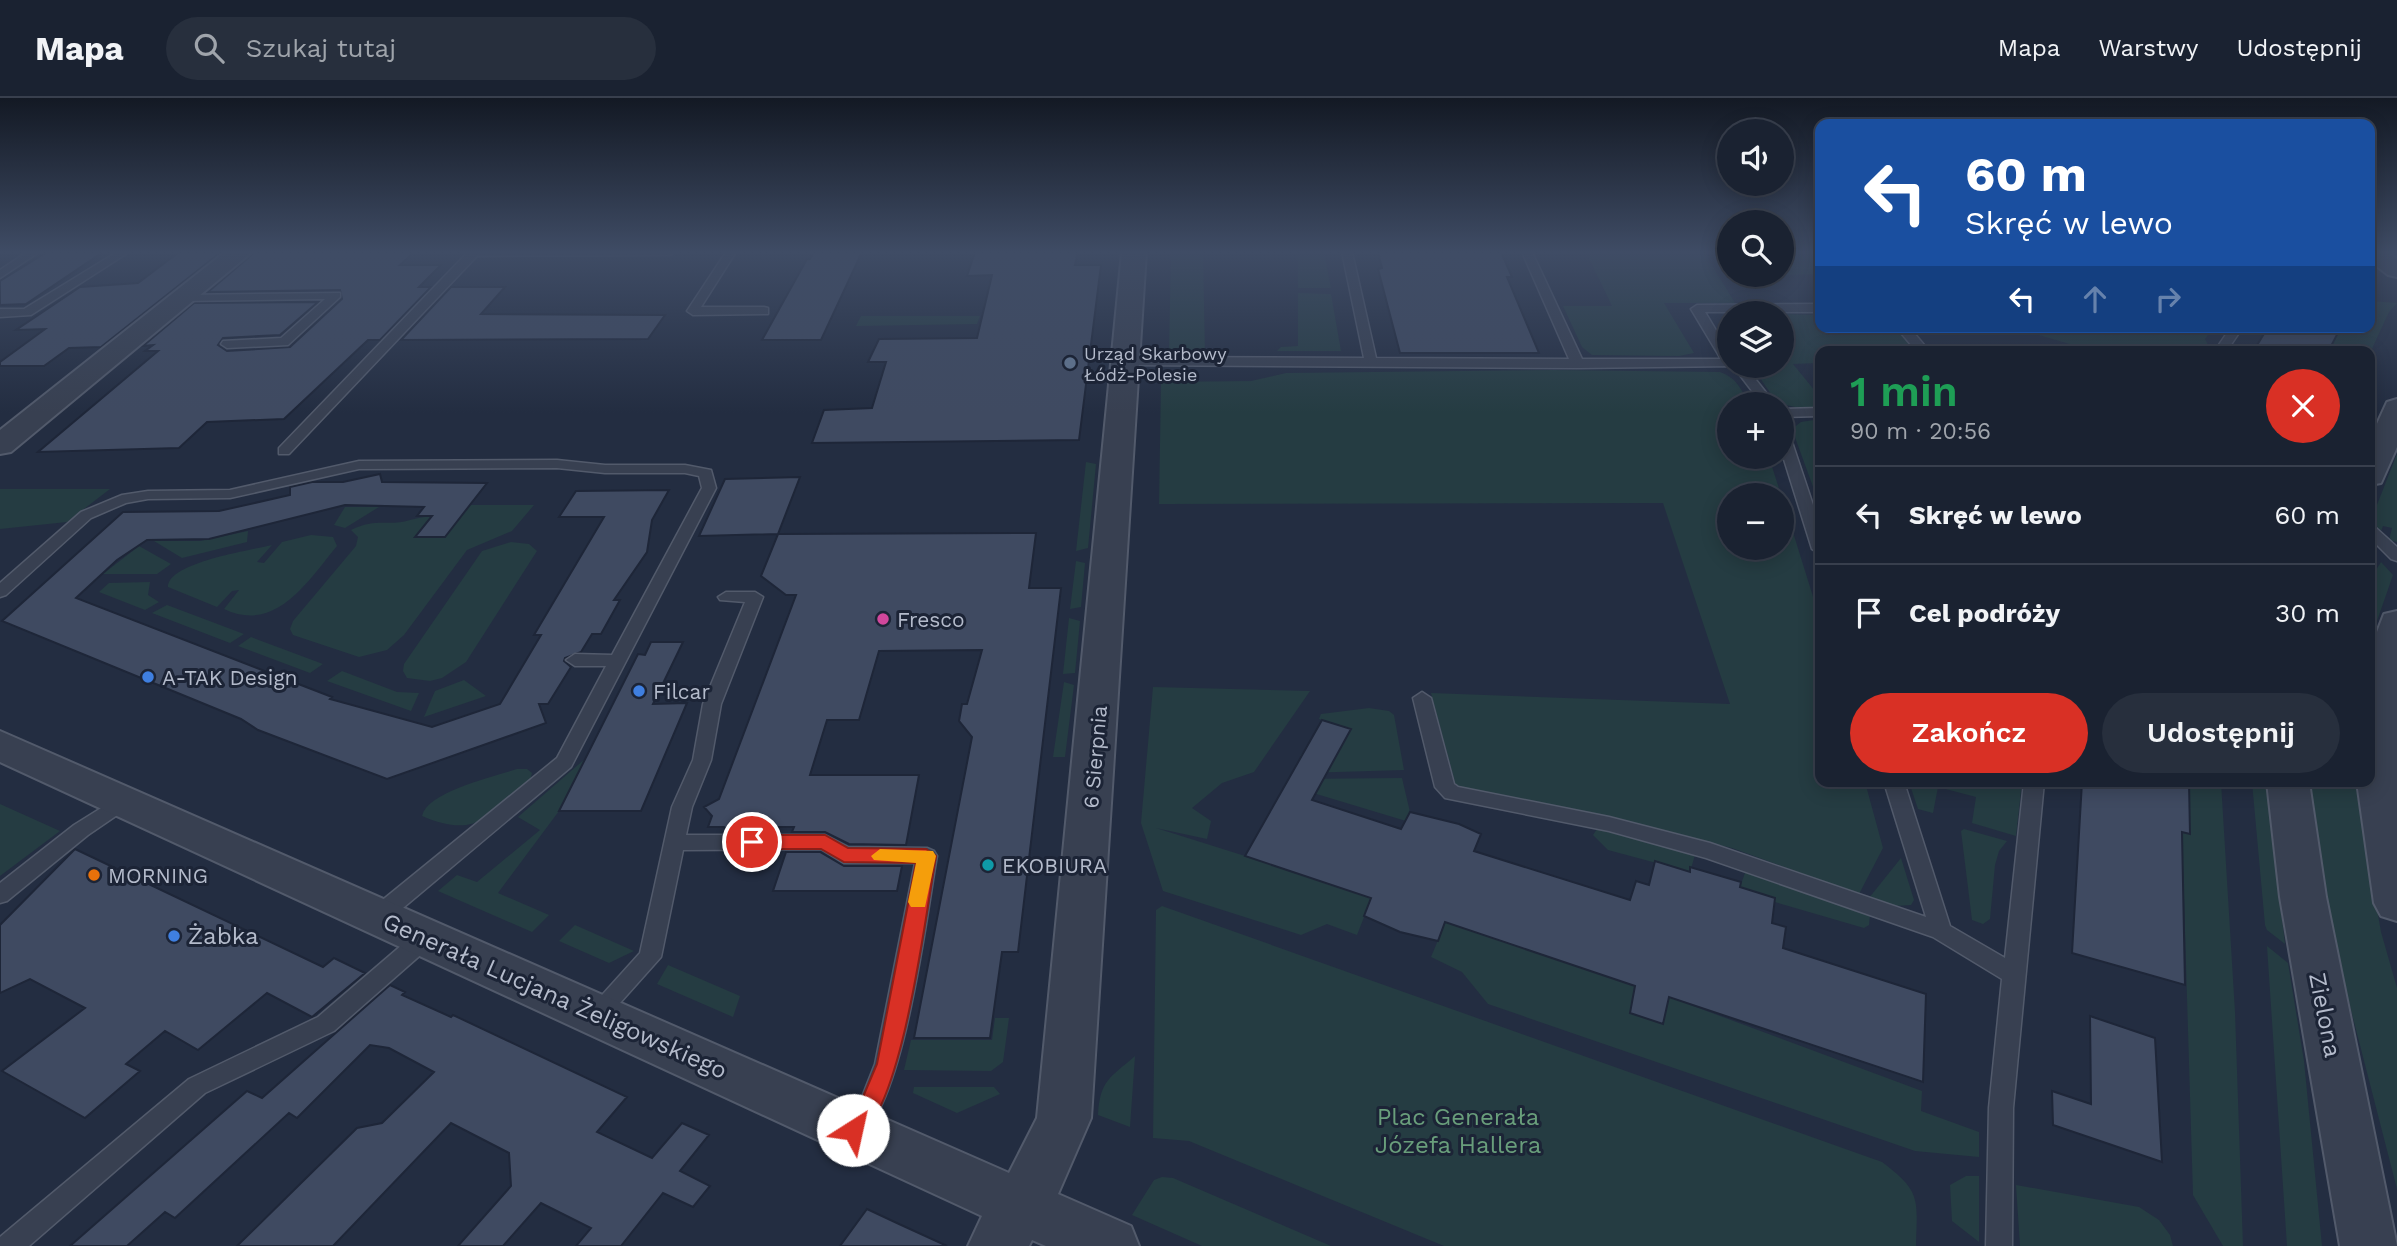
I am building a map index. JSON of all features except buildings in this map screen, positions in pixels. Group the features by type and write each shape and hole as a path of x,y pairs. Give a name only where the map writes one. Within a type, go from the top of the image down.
{"street":[{"path":"0,444 173,306"},
{"name":"6 Sierpnia","path":"1009,1226 1045,1163 1064,1118 1131,306"},
{"path":"2375,463 2397,408"},
{"path":"2397,622 2381,681 2375,748 2383,836 2397,902"},
{"name":"Generała Lucjana Żeligowskiego","path":"0,746 853,1130 1009,1226 1110,1246"},
{"name":"Zielona","path":"2289,787 2303,897 2369,1246"}],"lane":[{"path":"0,313 27,312 37,306"},
{"path":"227,344 284,342 324,306"},
{"path":"284,451 424,306"},
{"path":"696,306 693,311 764,311"},
{"path":"1359,306 1371,363"},
{"path":"1551,306 1578,364"},
{"path":"1794,308 1815,308"},
{"path":"1717,309 1697,309 1717,342"},
{"path":"1128,361 1578,364 1717,362"},
{"path":"1749,378 1760,392"},
{"path":"1794,413 1815,412"},
{"path":"0,592 86,515 122,499 148,495 230,494 359,465 557,464 605,469 685,469 706,473 709,488 564,762 377,917"},
{"path":"1794,469 1815,534"},
{"path":"2375,535 2397,555"},
{"path":"595,1015 650,957 682,807 702,760 712,704 755,597 726,597"},
{"path":"575,660 617,661"},
{"path":"1422,698 1445,787 1452,793 1609,824 1710,851 1941,931 2014,975"},
{"path":"1896,787 1941,931"},
{"path":"1998,1246 2001,1139 2014,975 2033,787"},
{"path":"0,895 122,802"},
{"path":"674,843 825,842 844,855 926,856 887,1064 872,1103 853,1130"},
{"path":"9,1246 197,1086 327,1024 425,938"}],"green space":[{"path":"1170,306 1204,306 1205,353 1169,352"},
{"path":"1298,306 1333,306 1341,351 1277,351 1281,347 1298,346"},
{"path":"1563,306 1666,306 1694,353 1679,356 1592,355 1582,347"},
{"path":"2375,306 2395,306 2373,346 2331,346 2338,333 2375,333"},
{"path":"1794,314 1815,315 1815,333 1902,333 1913,346 1815,346 1815,363 1794,364"},
{"path":"861,316 980,316 977,324 856,326"},
{"path":"2032,333 2210,333 2205,339 2208,346 2076,346"},
{"path":"1794,365 1815,391 1815,409 1794,407 1794,392 1770,392 1760,378 1794,378"},
{"path":"1554,370 1717,372 1717,378 1732,378 1743,392 1717,392 1717,469 1773,469 1777,483 1717,483 1717,560 1794,560 1794,536 1815,603 1815,787 1866,787 1883,848 1859,894 1732,848 1456,786 1431,693 1730,704 1663,503 1159,504 1161,382 1251,381 1286,373"},
{"path":"1815,420 1815,492 1794,434 1794,427 1801,422"},
{"path":"2397,454 2397,542 2389,540 2392,528 2383,526 2381,531 2375,524 2375,510"},
{"path":"1086,462 1096,464 1088,548 1076,551"},
{"path":"0,489 110,489 67,522 0,529"},
{"path":"467,505 534,505 512,531 467,550 404,635 387,650 359,657 293,635 290,629 293,621 356,546 358,537 351,530 376,523 459,516"},
{"path":"345,507 379,507 345,528 334,525"},
{"path":"248,531 247,542 182,558 154,541 200,541"},
{"path":"311,535 333,537 337,546 289,600 260,615 243,615 224,609 239,590 232,591 217,607 168,587 172,578 196,564 272,545 257,562 264,563 282,542"},
{"path":"511,542 529,544 537,551 466,662 442,678 430,681 407,678 403,671 404,664 482,551"},
{"path":"139,546 171,564 157,574 103,574"},
{"path":"1076,561 1085,563 1081,607 1070,609"},
{"path":"2381,562 2393,575 2375,627 2375,570"},
{"path":"150,582 148,595 159,602 145,610 99,592 109,583"},
{"path":"167,605 244,634 230,643 152,613"},
{"path":"1069,618 1080,621 1075,673 1063,674"},
{"path":"251,637 323,664 310,673 238,646"},
{"path":"342,671 397,692 419,693 411,711 327,681"},
{"path":"464,680 486,696 424,717 435,691"},
{"path":"1064,682 1074,685 1065,757 1053,757"},
{"path":"1153,687 1310,691 1254,772 1222,783 1192,808 1211,821 1207,839 1156,828 1245,856 1375,889 1357,935 1327,924 1301,935 1163,891 1141,823"},
{"path":"1369,708 1389,711 1394,715 1404,770 1304,773 1310,758 1300,756 1303,752 1333,761 1351,729 1319,719 1321,714"},
{"path":"586,758 559,811 498,893 549,915 532,932 438,891 457,875 477,882 540,830 518,817"},
{"path":"517,769 527,769 532,773 530,781 482,820 456,825 422,816 436,799 449,792"},
{"path":"1402,778 1410,812 1406,821 1290,786 1293,779"},
{"path":"1911,787 1938,787 1933,813 1918,809"},
{"path":"1938,787 2021,787 2016,836 1972,823 1976,797"},
{"path":"2181,787 2221,787 2235,1012 2243,1246 2223,1246 2193,1195 2182,832 2190,833"},
{"path":"2252,787 2267,787 2285,944 2267,930"},
{"path":"2310,787 2356,787 2381,932 2397,988 2397,1189 2325,909"},
{"path":"0,804 60,831 0,876"},
{"path":"1597,829 1695,855 1690,872 1608,850 1593,835"},
{"path":"1964,829 2007,841 1999,851 1995,865 1990,919 1983,924 1972,920 1961,831"},
{"path":"1901,858 1914,900 1911,905 1895,906 1869,898"},
{"path":"1746,870 1870,914 1869,925 1864,928 1775,902 1775,898 1740,887"},
{"name":"Plac Generała Józefa Hallera","path":"1162,906 1882,1162 1911,1189 1917,1217 1916,1246 1444,1246 1189,1141 1153,1138 1156,910"},
{"path":"1449,914 1473,931 1635,986 1630,1013 1662,1024 1669,997 1922,1091 1921,1111 1979,1132 1979,1157 1915,1151 1488,1004 1462,972 1431,957"},
{"path":"575,925 634,951 609,963 559,941"},
{"path":"2267,946 2288,963 2304,1061 2322,1246 2287,1246"},
{"path":"668,965 740,996 733,1017 657,984"},
{"path":"995,1018 1009,1018 1003,1062 991,1071 904,1070 911,1040 992,1040"},
{"path":"1135,1056 1130,1127 1098,1115 1104,1087 1113,1075"},
{"path":"914,1087 994,1087 1000,1094 957,1113 913,1093"},
{"path":"1966,1176 1979,1176 1979,1242 1952,1221 1950,1185"},
{"path":"1162,1177 1173,1178 1331,1246 1202,1246 1132,1215 1154,1180"},
{"path":"2016,1185 2139,1207 2159,1220 2170,1235 2173,1246 2020,1246"}],"slow traffic":[{"path":"880,856 926,856 918,902"}],"place":[{"name":"Urząd Skarbowy Łódż-Polesie","path":"1070,363"},
{"name":"Fresco","path":"883,619"},
{"name":"A-TAK Design","path":"148,677"},
{"name":"Filcar","path":"639,691"},
{"name":"EKOBIURA","path":"988,865"},
{"name":"MORNING","path":"94,875"},
{"name":"Żabka","path":"174,936"}],"route":[{"path":"752,842 825,842 844,855 926,856 887,1064 872,1103 853,1130"}]}
